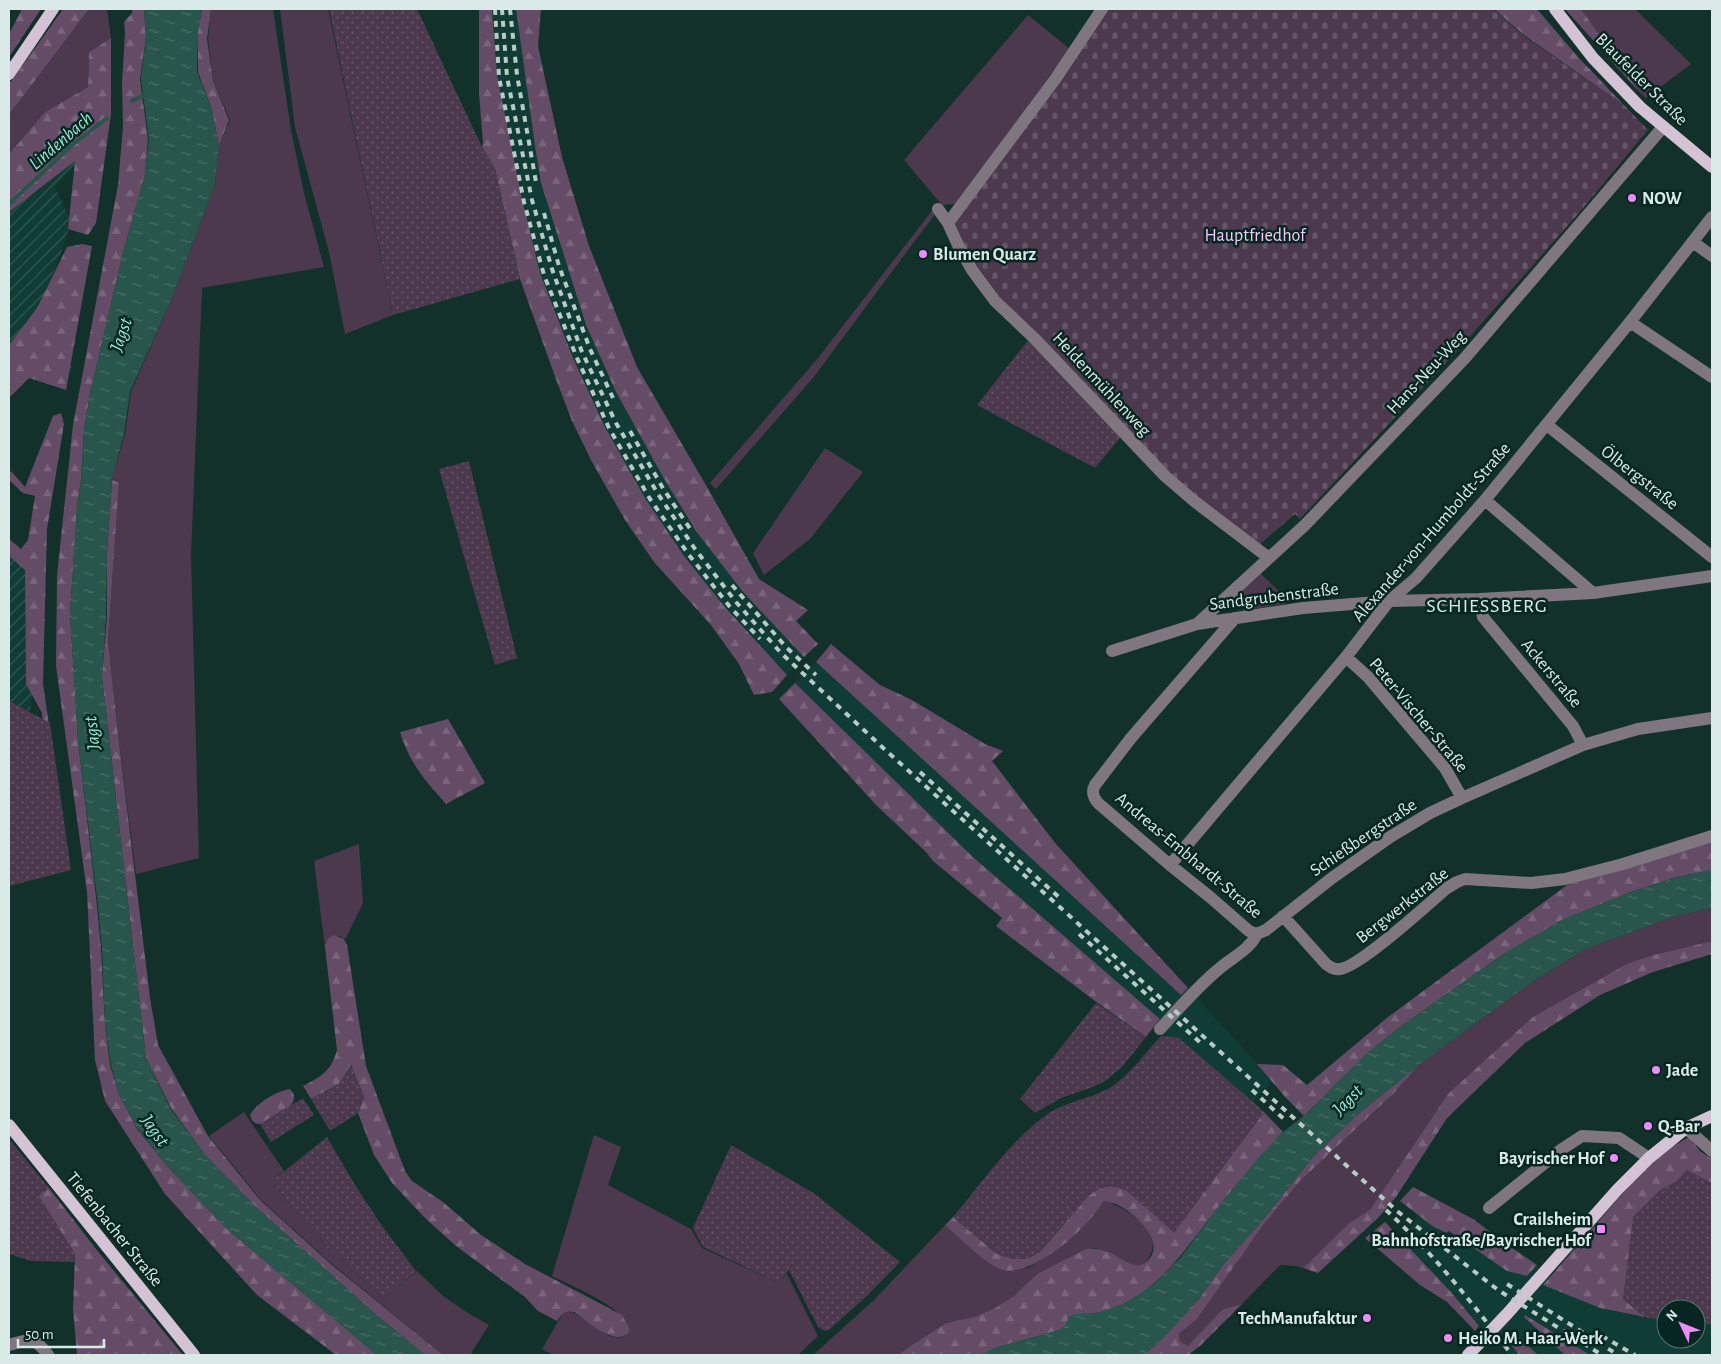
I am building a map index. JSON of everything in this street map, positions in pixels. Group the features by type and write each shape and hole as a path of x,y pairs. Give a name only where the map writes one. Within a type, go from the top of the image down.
{"main road":[{"path":"9,74 53,9"},
{"name":"Blaufelder Straße","path":"1555,9 1592,58 1640,107 1712,167"},
{"path":"1468,1355 1612,1196 1649,1158 1686,1128 1712,1116"},
{"name":"Tiefenbacher Straße","path":"9,1125 194,1355"}],"street":[{"path":"948,223 1056,78 1102,9"},
{"name":"Hans-Neu-Weg","path":"1197,624 1305,525 1465,358 1663,127"},
{"name":"Heldenmühlenweg","path":"938,209 948,223 972,270 995,301 1034,338 1165,476 1194,501 1269,558"},
{"name":"Alexander-von-Humboldt-Straße","path":"1170,865 1346,657 1390,601 1416,578 1485,500 1630,322 1712,217"},
{"path":"1693,242 1712,256"},
{"path":"1630,322 1712,376"},
{"name":"Ölbergstraße","path":"1547,425 1712,557"},
{"path":"1485,500 1593,593"},
{"name":"Sandgrubenstraße","path":"1112,650 1197,624 1303,608 1390,601 1479,599 1593,593 1712,576"},
{"name":"Ackerstraße","path":"1479,599 1483,617 1573,726 1583,745"},
{"name":"Andreas-Embhardt-Straße","path":"1235,618 1131,738 1092,790 1093,797 1098,803 1249,931 1256,934"},
{"name":"Peter-Vischer-Straße","path":"1346,657 1368,677 1445,768 1462,798"},
{"name":"Schießbergstraße","path":"1160,1029 1186,1000 1220,968 1247,947 1253,941 1256,934 1266,930 1332,878 1402,829 1430,813 1583,745 1638,730 1712,718"},
{"name":"Bergwerkstraße","path":"1283,916 1326,964 1332,968 1343,969 1368,954 1447,888 1457,882 1473,878 1504,883 1531,883 1565,879 1624,864 1712,836"},
{"path":"1686,1128 1712,1151"},
{"path":"1489,1208 1562,1149 1582,1136 1619,1138 1649,1158"},
{"path":"9,1345 29,1339 40,1344 48,1355"}],"shaded area":[{"path":"492,9 516,9 541,183 586,325 616,392 663,477 743,592 804,657 787,675 724,606 684,556 645,498 605,427 573,358 540,273 522,199 497,75"},
{"path":"73,146 80,159 55,187 71,222 39,308 50,356 72,367 66,387 29,377 9,398 9,207"},
{"path":"9,542 43,574 41,620 30,712 9,701"},
{"path":"816,662 1181,995 1188,988 1273,1081 1253,1102 1179,1039 1161,1036 1160,1019 974,858 795,683"},
{"path":"1421,1210 1474,1219 1551,1276 1544,1285 1600,1308 1656,1320 1656,1349 1706,1349 1706,1324 1712,1324 1712,1355 1508,1355 1499,1343 1479,1326 1451,1292 1403,1240"}],"green space":[{"path":"22,9 41,9 9,57 9,34"},
{"path":"63,9 89,9 9,115 9,84"},
{"path":"89,9 107,9 111,38 89,52 88,87 45,112 9,154 9,115"},
{"path":"132,9 144,9 146,37 140,80 148,139 145,174 124,249 90,393 84,431 77,507 70,614 78,740 97,906 105,1024 110,1065 119,1094 137,1129 168,1167 227,1229 377,1355 336,1355 257,1295 165,1194 105,1101 95,1060 87,892 56,666 57,575 73,425 118,185 123,127 124,22 132,13"},
{"path":"202,9 211,9 207,39 213,81 229,120 219,146 212,110 198,72 198,31"},
{"path":"211,9 273,9 291,130 304,193 324,267 202,288 191,555 199,858 136,874 108,639 119,483 112,478 125,434 131,392 175,291 215,184 219,146 230,120 213,81 208,39"},
{"path":"280,9 328,9 393,315 345,334 329,252 295,127"},
{"path":"329,9 417,9 482,147 495,169 520,279 393,315"},
{"path":"479,9 492,9 497,75 522,199 540,273 573,358 605,427 645,498 684,556 724,606 787,675 772,692 754,695 739,664 711,625 654,562 625,520 592,462 572,421 520,279 495,169 482,147 479,94"},
{"path":"516,9 541,9 538,46 562,157 589,246 637,367 759,579 808,610 796,621 818,644 804,657 743,592 696,531 663,477 616,392 586,325 541,183"},
{"name":"Hauptfriedhof","path":"1105,9 1493,9 1524,36 1625,106 1648,130 1578,214 1458,350 1300,519 1295,514 1259,545 1168,472 998,298 975,268 954,221"},
{"path":"1494,9 1537,9 1578,57 1625,106 1524,35"},
{"path":"1565,9 1581,9 1641,94"},
{"path":"1581,9 1635,9 1691,64 1646,98 1641,94"},
{"path":"1028,15 1070,49 955,204 942,205 904,160"},
{"path":"111,38 111,114 96,223 88,235 68,229 75,161 9,212 9,154 45,112 88,87 89,52"},
{"path":"934,208 934,216 813,378 716,489 710,483 818,358"},
{"path":"82,244 92,246 66,390 29,378 9,398 9,345 37,308 67,247"},
{"path":"1029,339 1121,437 1095,468 977,405"},
{"path":"61,413 64,424 47,529 43,683 63,824 53,829 42,713 26,684 25,570 9,556 9,539 21,549 28,540 35,496 23,493 9,480 9,473 11,471 25,487 53,416"},
{"path":"825,448 863,472 810,539 764,575 753,553"},
{"path":"469,461 517,658 495,665 439,469"},
{"path":"112,479 119,483 108,640 150,998 158,1045 208,1136 260,1200 332,1265 443,1355 425,1355 373,1312 256,1207 205,1155 171,1108 146,1058 102,677 107,616 107,554"},
{"path":"1261,574 1286,598 1285,604 1244,610 1236,596"},
{"path":"831,644 880,685 912,700 985,744 1003,751 992,761 1056,844 1188,988 1181,995 816,662"},
{"path":"795,683 974,858 1160,1019 1146,1037 996,926 1002,918 933,861 926,852 877,806 779,699"},
{"path":"9,701 50,723 71,870 9,886"},
{"path":"448,719 485,783 446,804 424,779 413,762 400,732"},
{"path":"1712,842 1712,870 1677,877 1628,893 1562,920 1502,955 1400,1027 1369,1052 1304,1116 1257,1064 1283,1065 1307,1085 1388,1017 1567,885"},
{"path":"359,844 363,903 346,938 344,939 340,936 325,942 325,947 314,861"},
{"path":"1712,908 1712,941 1657,954 1448,1094 1370,1211 1348,1224 1303,1268 1280,1265 1242,1304 1223,1309 1188,1347 1179,1341 1179,1334 1197,1319 1264,1224 1300,1181 1394,1093 1419,1065 1532,982 1584,950 1672,917"},
{"path":"334,935 344,939 347,945 366,1066 405,1171 412,1181 443,1202 481,1235 525,1264 622,1315 629,1327 629,1332 617,1337 594,1327 574,1312 564,1313 557,1321 538,1311 525,1297 456,1246 425,1218 392,1183 374,1155 358,1113 364,1097 351,1065 339,1084 311,1099 303,1086 329,1068 337,1050 325,947 328,939"},
{"path":"1712,941 1712,954 1653,972 1600,995 1525,1043 1447,1118 1396,1197 1378,1218 1318,1273 1303,1268 1348,1224 1370,1210 1448,1094 1533,1017 1627,964 1657,954"},
{"path":"1096,1003 1146,1037 1122,1067 1105,1081 1061,1098 1035,1113 1020,1099"},
{"path":"1161,1036 1179,1038 1264,1112 1174,1233 1126,1190 1111,1186 1100,1188 1088,1196 1040,1252 1028,1259 1011,1259 997,1254 953,1217 1008,1150 1032,1126 1060,1107 1111,1087 1131,1070"},
{"path":"351,1064 364,1097 358,1113 330,1131 311,1099 339,1084"},
{"path":"1419,1065 1394,1093 1300,1181 1264,1224 1197,1319 1179,1334 1179,1341 1188,1346 1223,1309 1242,1304 1200,1346 1188,1355 1144,1355 1163,1338 1199,1299 1222,1266 1262,1221 1313,1157 1358,1114"},
{"path":"290,1089 294,1098 290,1106 260,1124 253,1122 250,1115 257,1106 273,1095"},
{"path":"303,1098 314,1115 271,1142 260,1124"},
{"path":"244,1112 284,1171 272,1181 302,1221 324,1242 323,1244 384,1298 417,1271 443,1296 489,1325 471,1353 475,1355 443,1355 332,1264 261,1200 209,1136"},
{"path":"1264,1112 1283,1132 1232,1190 1166,1272 1141,1293 1112,1309 1069,1317 1066,1325 1060,1330 1001,1346 979,1355 898,1355 946,1323 974,1317 995,1308 1014,1296 1037,1274 1086,1249 1106,1251 1131,1264 1141,1265 1152,1255 1154,1247 1152,1238 1140,1221 1116,1204 1104,1201 1082,1228 1056,1250 1034,1264 1012,1271 1003,1270 981,1257 945,1225 953,1217 997,1254 1040,1252 1088,1196 1100,1188 1111,1186 1126,1190 1174,1232"},
{"path":"594,1135 621,1147 608,1185 691,1229 702,1248 779,1283 787,1274 818,1336 798,1355 553,1355 542,1349 563,1313 569,1311 609,1336 621,1338 629,1332 627,1323 611,1307 552,1276"},
{"path":"327,1137 380,1223 416,1271 384,1298 323,1244 324,1242 302,1221 272,1181"},
{"path":"1689,1137 1700,1151 1712,1159 1712,1183 1686,1171 1676,1182 1660,1190 1623,1299 1645,1317 1600,1308 1543,1285 1637,1177 1661,1153"},
{"path":"9,1139 49,1188 39,1196 75,1254 74,1262 31,1261 9,1254"},
{"path":"731,1145 815,1194 900,1262 868,1295 829,1330 824,1331 818,1327 789,1270 779,1283 703,1247 693,1228"},
{"path":"1687,1170 1712,1183 1712,1324 1706,1324 1706,1299 1656,1299 1656,1320 1645,1317 1623,1299 1633,1217 1660,1190 1676,1182"},
{"path":"1413,1187 1473,1219 1537,1265 1527,1276 1507,1271 1449,1231 1446,1233 1431,1225 1400,1201"},
{"path":"49,1188 96,1249 183,1355 77,1355 73,1309 75,1254 38,1196"},
{"path":"1104,1201 1122,1208 1147,1230 1152,1239 1153,1248 1143,1264 1134,1266 1109,1252 1094,1248 1037,1274 1014,1296 995,1308 974,1317 946,1323 898,1355 813,1355 874,1300 945,1225 990,1263 1028,1268 1074,1236"},
{"path":"1385,1222 1451,1292 1479,1326 1475,1331 1447,1302 1420,1285 1365,1238"},
{"path":"1525,1315 1590,1355 1565,1355 1524,1317"},
{"path":"1510,1331 1538,1355 1519,1355 1505,1337 1504,1333"}],"water":[{"name":"Jagst","path":"144,9 202,9 198,31 197,72 212,110 219,146 215,184 175,291 130,392 124,434 112,479 102,677 146,1058 170,1108 205,1155 256,1207 373,1312 425,1355 377,1355 227,1229 168,1167 137,1128 119,1094 111,1065 105,1023 98,906 78,740 70,614 77,507 84,431 90,393 124,249 145,173 149,139 141,80 146,37"},
{"name":"Jagst","path":"1712,870 1712,908 1672,917 1584,950 1532,982 1419,1065 1358,1114 1313,1157 1262,1221 1222,1266 1199,1299 1163,1338 1144,1355 979,1355 1001,1346 1060,1330 1066,1325 1069,1317 1076,1314 1097,1313 1126,1303 1154,1284 1181,1257 1258,1158 1283,1132 1310,1111 1369,1052 1400,1027 1502,955 1562,920 1628,893 1678,877"}],"waterway":[{"name":"Lindenbach","path":"132,101 146,94"},
{"name":"Lindenbach","path":"9,204 72,145 107,118"}],"railway":[{"path":"495,9 499,77 524,202 544,275 577,358 609,428 650,499 689,555 730,607 760,639"},
{"path":"502,9 507,77 532,200 552,269 582,352 616,423 658,494 695,549 736,602 781,653 881,746 1397,1211 1498,1290 1602,1355"},
{"path":"510,9 517,75 536,182"},
{"path":"544,213 559,266 590,349 613,398"},
{"path":"630,431 664,490 693,533"},
{"path":"732,585 786,647 816,675"},
{"path":"920,772 1062,900"},
{"path":"1079,934 1204,1046"},
{"path":"1252,1090 1285,1120"},
{"path":"1386,1210 1437,1262 1468,1298 1512,1355"},
{"path":"1507,1284 1618,1355"},
{"path":"1602,1336 1635,1355"}],"place":[{"name":"NOW","path":"1632,198"},
{"name":"Blumen Quarz","path":"923,254"},
{"name":"Jade","path":"1656,1070"},
{"name":"Q-Bar","path":"1648,1126"},
{"name":"Bayrischer Hof","path":"1614,1158"},
{"name":"Crailsheim Bahnhofstraße/Bayrischer Hof","path":"1601,1229"},
{"name":"TechManufaktur","path":"1367,1318"},
{"name":"Heiko M. Haar-Werk","path":"1448,1338"}],"district":[{"name":"SCHIESSBERG","path":"1487,605"}]}
